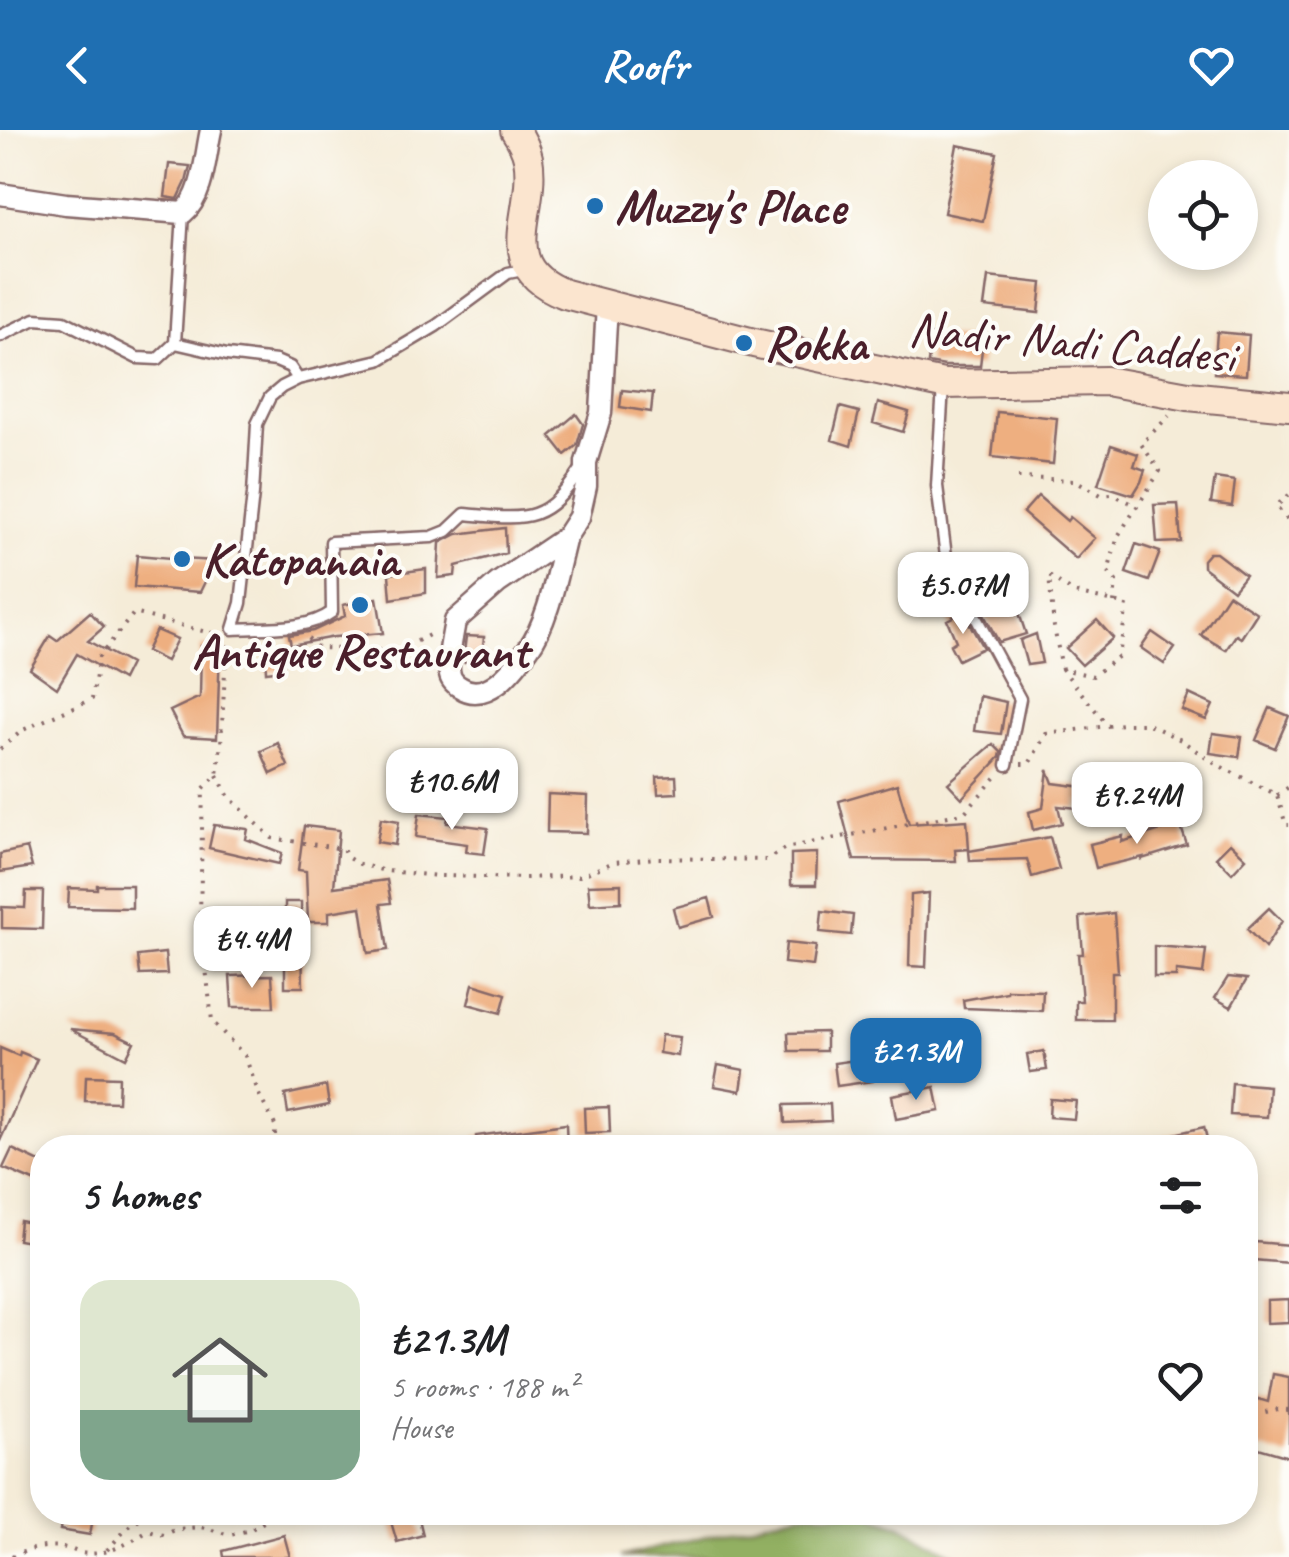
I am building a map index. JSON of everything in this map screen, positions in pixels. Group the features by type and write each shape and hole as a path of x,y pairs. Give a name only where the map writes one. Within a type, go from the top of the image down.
{"street":[{"path":"0,194 183,214 198,191 211,130"},
{"path":"515,130 528,160 522,232 523,251 530,269"},
{"name":"Nadir Nadi Caddesi","path":"530,269 553,289 607,305 754,343 943,384 1106,382 1188,396 1289,406"},
{"path":"566,537 498,583 456,621 450,675 455,684 464,690 480,691 496,686 530,646 553,587 566,537 579,517 586,486 586,462 601,413 607,305"}],"lane":[{"path":"0,336 34,319 64,322 136,358 158,359 175,343 183,214"},
{"path":"530,269 508,273 436,326 378,360 298,379 270,397 257,424 242,603 233,628 296,624 332,612 331,542 432,537 447,531 465,514 518,518 539,512 557,502 586,462"},
{"path":"175,343 276,361 290,366 298,379"},
{"path":"943,384 936,486 947,564 1020,699 1007,765"}],"path":[{"path":"1114,602 1116,581 1108,572 1118,536 1160,471 1141,444 1188,396"},
{"path":"1018,478 1075,480 1100,495 1112,494 1137,506"},
{"path":"1289,495 1276,506 1289,522"},
{"path":"1062,669 1093,676 1119,656 1127,605 1076,593 1049,576 1062,669 1109,727"},
{"path":"0,750 23,730 92,699 100,657 134,613 210,633 233,628 226,654 217,775 203,789 201,931 212,1021 245,1056 260,1098 275,1124 275,1135"},
{"path":"296,624 318,648 398,651 456,621"},
{"path":"217,775 230,797 272,838 343,848 347,857 356,862 385,871 439,876 580,876 614,862 656,858 767,860 784,848 964,813 1007,765 1029,764 1046,734 1148,724 1277,795 1286,826 1289,825"},
{"path":"1277,795 1289,787"},
{"path":"1258,1413 1278,1408 1289,1410"},
{"path":"107,1550 130,1525"},
{"path":"12,1557 62,1546 84,1554 121,1548 148,1531 164,1534 201,1527 230,1534 258,1525"}],"green space":[{"path":"750,1525 901,1525 958,1557 621,1557"}],"building":[{"path":"957,145 997,153 983,221 944,213"},
{"path":"169,164 190,166 178,199 165,197"},
{"path":"988,277 1042,283 1039,313 984,307"},
{"path":"1217,332 1249,335 1246,375 1214,373"},
{"path":"931,335 983,341 980,366 928,363"},
{"path":"622,390 653,393 651,412 620,407"},
{"path":"878,403 909,412 903,432 873,423"},
{"path":"840,407 859,412 851,446 832,440"},
{"path":"997,412 1057,418 1053,464 992,457"},
{"path":"576,414 583,424 577,445 565,455 550,436"},
{"path":"1111,445 1138,454 1134,466 1145,470 1133,495 1098,484"},
{"path":"1215,478 1235,481 1232,506 1211,503"},
{"path":"1038,496 1095,538 1076,559 1023,513"},
{"path":"1178,504 1181,542 1157,543 1154,505"},
{"path":"505,528 506,553 456,566 455,576 438,578 440,543 457,534"},
{"path":"1136,544 1160,552 1149,581 1126,573"},
{"path":"1209,553 1216,553 1245,575 1233,590 1203,567"},
{"path":"137,555 215,561 200,592 134,587"},
{"path":"984,562 999,578 1006,574 1026,634 999,642 977,602 986,594 969,579"},
{"path":"426,569 426,593 391,599 389,574"},
{"path":"1228,594 1257,613 1241,638 1236,635 1226,650 1201,635"},
{"path":"377,598 383,633 291,645 289,635 313,631 345,616 343,605"},
{"path":"90,612 104,627 88,641 130,664 122,680 77,654 57,688 30,669 50,636 57,641"},
{"path":"963,612 983,648 958,660 950,645 956,641 947,620"},
{"path":"1097,620 1113,638 1082,665 1066,648"},
{"path":"156,630 177,639 166,661 146,651"},
{"path":"1152,632 1175,648 1164,664 1141,648"},
{"path":"1036,634 1042,663 1027,665 1020,640"},
{"path":"466,636 484,637 481,662 463,662"},
{"path":"201,646 220,646 217,738 183,736 170,711 200,697"},
{"path":"282,648 284,670 266,672 265,652"},
{"path":"1189,694 1213,705 1206,720 1182,710"},
{"path":"979,696 1006,702 1001,734 974,731"},
{"path":"1270,708 1289,716 1275,748 1256,740"},
{"path":"1213,733 1242,737 1239,757 1210,753"},
{"path":"278,743 288,766 271,774 261,751"},
{"path":"993,744 1001,752 1000,757 962,798 948,783"},
{"path":"1048,770 1053,783 1084,787 1085,779 1137,779 1127,819 1082,809 1079,798 1077,808 1058,806 1062,823 1033,830 1029,812 1043,808"},
{"path":"676,776 677,793 658,794 657,777"},
{"path":"897,784 909,824 967,820 969,849 955,850 956,861 854,860 839,801"},
{"path":"548,794 588,796 587,833 547,832"},
{"path":"419,814 448,817 447,823 488,828 484,854 466,852 467,844 416,837"},
{"path":"381,818 399,821 395,845 377,842"},
{"path":"1180,824 1187,845 1096,868 1090,844 1123,836 1122,842"},
{"path":"214,825 248,829 246,839 282,853 279,864 209,848"},
{"path":"304,826 339,830 334,887 387,880 391,903 381,904 388,950 368,953 361,907 329,912 329,922 308,922 306,871 298,870"},
{"path":"1050,837 1059,869 1032,877 1027,859 970,861 969,851"},
{"path":"1230,843 1246,858 1232,873 1216,857"},
{"path":"27,848 32,867 0,872 0,854"},
{"path":"817,853 816,885 791,885 791,854"},
{"path":"621,884 621,902 590,904 588,885"},
{"path":"97,885 132,885 132,908 68,907 69,888 97,889"},
{"path":"26,891 43,891 42,929 2,928 2,907 25,908"},
{"path":"929,893 926,967 909,966 911,895"},
{"path":"709,898 714,917 678,927 673,908"},
{"path":"285,902 301,902 303,987 285,987"},
{"path":"1269,908 1282,921 1265,948 1247,929"},
{"path":"822,911 853,915 851,935 820,932"},
{"path":"1114,913 1118,972 1112,972 1112,1020 1076,1020 1076,1001 1082,1001 1080,917"},
{"path":"786,943 816,946 813,966 784,963"},
{"path":"1154,946 1206,950 1203,974 1176,971 1176,977 1154,977"},
{"path":"165,953 167,974 140,975 138,956"},
{"path":"272,975 274,1007 232,1007 230,976"},
{"path":"1228,977 1247,979 1231,1007 1215,998"},
{"path":"473,984 506,994 501,1013 468,1004"},
{"path":"1007,990 1043,991 1042,1011 964,1008 963,1000"},
{"path":"958,1028 961,1049 911,1057 908,1036"},
{"path":"70,1029 115,1033 134,1042 126,1058"},
{"path":"826,1032 826,1051 789,1051 788,1033"},
{"path":"661,1035 680,1037 678,1056 659,1053"},
{"path":"0,1048 37,1059 0,1141"},
{"path":"1044,1051 1047,1070 1030,1072 1027,1054"},
{"path":"870,1058 873,1081 837,1086 834,1063"},
{"path":"718,1065 744,1070 741,1091 714,1086"},
{"path":"86,1076 119,1077 118,1102 85,1101"},
{"path":"1232,1083 1269,1086 1267,1117 1230,1115"},
{"path":"326,1086 329,1105 288,1113 285,1095"},
{"path":"935,1087 940,1111 896,1119 892,1095"},
{"path":"1050,1099 1076,1101 1074,1119 1049,1117"},
{"path":"830,1104 831,1121 785,1123 784,1105"},
{"path":"609,1107 610,1132 585,1133 584,1108"},
{"path":"566,1124 566,1135 484,1135"},
{"path":"1204,1127 1206,1135 1170,1135"},
{"path":"12,1149 30,1157 30,1180 3,1168"},
{"path":"20,1221 30,1223 30,1242 18,1240"},
{"path":"1258,1242 1289,1245 1289,1263 1258,1260"},
{"path":"1289,1300 1289,1322 1267,1323 1267,1301"},
{"path":"1273,1374 1289,1377 1289,1457 1258,1448 1258,1399 1268,1402"},
{"path":"61,1525 92,1525 90,1535 60,1530"},
{"path":"392,1525 420,1525 423,1535 397,1542"},
{"path":"284,1535 290,1557 224,1557 223,1551"}],"place":[{"name":"Muzzy's Place","path":"595,206"},
{"name":"Rokka","path":"744,343"},
{"name":"Katopanaia","path":"182,559"},
{"name":"Antique Restaurant","path":"360,605"}]}
